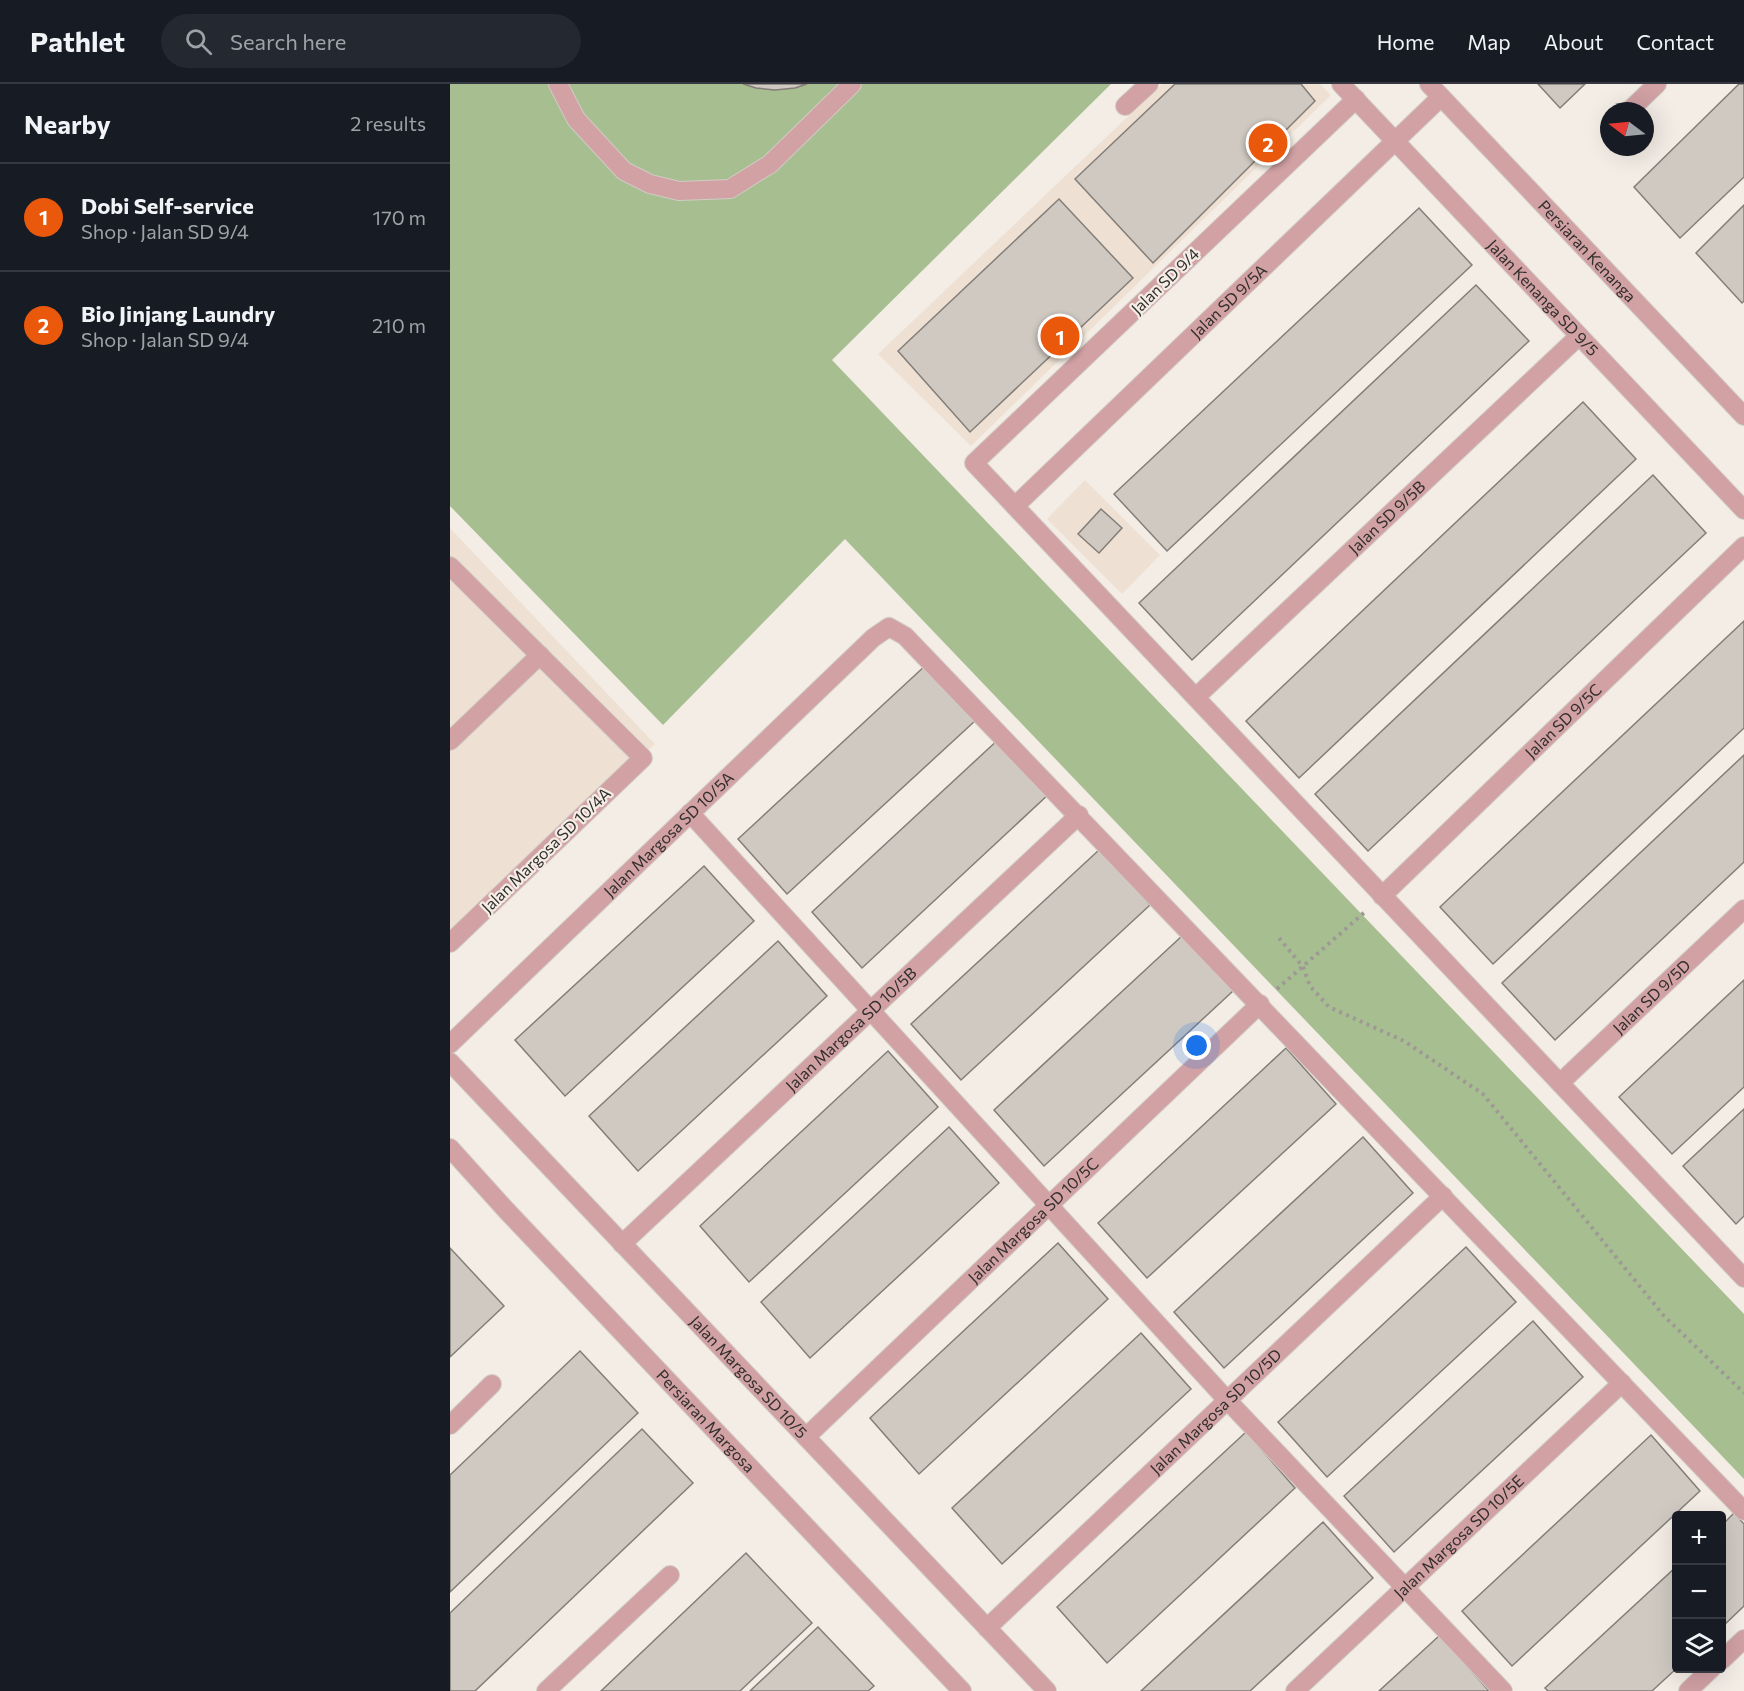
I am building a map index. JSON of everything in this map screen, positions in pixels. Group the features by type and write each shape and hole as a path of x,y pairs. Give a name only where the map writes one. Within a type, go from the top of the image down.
{"street":[{"path":"558,84 576,119 624,171 650,184 679,191 730,189 770,164 852,84"},
{"path":"1125,106 1149,84"},
{"name":"Jalan Kenanga SD 9/5","path":"1341,84 1744,510"},
{"path":"1638,102 1657,84"},
{"name":"Jalan SD 9/5A","path":"1016,506 1396,142 1435,91"},
{"name":"Persiaran Kenanga","path":"1435,91 1744,416"},
{"name":"Jalan SD 9/4","path":"1016,506 974,463 1356,99"},
{"name":"Jalan SD 9/5B","path":"1196,697 1579,336"},
{"path":"1016,506 1744,1277"},
{"name":"Jalan SD 9/5C","path":"1382,896 1744,546"},
{"path":"450,566 540,655 450,741"},
{"name":"Jalan Margosa SD 10/5A","path":"450,1044 873,638 889,627 905,636 1078,815"},
{"name":"Jalan Margosa SD 10/4A","path":"450,943 643,758 540,655"},
{"path":"690,813 1227,1400 1503,1691"},
{"path":"1078,815 1744,1511"},
{"name":"Jalan Margosa SD 10/5B","path":"622,1244 1078,815"},
{"name":"Jalan SD 9/5D","path":"1560,1083 1744,909"},
{"name":"Jalan Margosa SD 10/5C","path":"806,1437 1260,1004"},
{"name":"Jalan Margosa SD 10/5","path":"450,1062 1047,1691"},
{"name":"Persiaran Margosa","path":"450,1148 514,1219 962,1691"},
{"name":"Jalan Margosa SD 10/5D","path":"987,1628 1443,1196"},
{"name":"Jalan Margosa SD 10/5E","path":"1295,1691 1622,1383"},
{"path":"450,1425 492,1384"},
{"path":"546,1691 670,1575"},
{"path":"1726,1656 1744,1639"},
{"path":"1688,1691 1707,1673"}],"path":[{"path":"1285,982 1352,923"},
{"path":"1279,938 1303,967 1310,986 1329,1007 1404,1041 1483,1095 1664,1316 1744,1393"}],"shaded area":[{"path":"1162,84 1320,84 1331,95 971,446 878,354"},
{"path":"1085,480 1160,555 1122,594 1047,519"},
{"path":"450,528 655,744 450,930"}],"green space":[{"path":"450,84 1111,84 832,360 1744,1314 1744,1479 845,539 663,725 450,506"}],"building":[{"path":"743,84 807,84 775,90"},
{"path":"1175,84 1301,84 1315,101 1153,263 1075,179"},
{"path":"1538,84 1585,84 1560,108"},
{"path":"1739,84 1744,84 1744,177 1680,238 1634,187"},
{"path":"1059,199 1133,278 970,432 898,351"},
{"path":"1744,205 1744,301 1742,303 1696,253"},
{"path":"1419,208 1472,265 1167,551 1114,494"},
{"path":"1476,285 1529,341 1192,660 1139,603"},
{"path":"1583,402 1636,459 1299,778 1246,721"},
{"path":"1653,475 1706,533 1368,851 1315,794"},
{"path":"1101,509 1122,528 1099,553 1078,534"},
{"path":"1744,621 1744,728 1493,964 1440,907"},
{"path":"927,664 976,720 787,894 738,839"},
{"path":"1001,737 1050,793 862,968 812,912"},
{"path":"1744,755 1744,862 1555,1040 1502,983"},
{"path":"1100,849 1150,905 961,1080 911,1024"},
{"path":"704,866 754,921 565,1096 515,1040"},
{"path":"1183,935 1233,991 1044,1166 994,1110"},
{"path":"778,941 827,996 638,1171 589,1116"},
{"path":"1744,980 1744,1087 1672,1154 1619,1097"},
{"path":"1286,1048 1336,1104 1147,1278 1098,1223"},
{"path":"888,1051 938,1107 749,1282 700,1226"},
{"path":"1744,1109 1744,1216 1736,1224 1683,1166"},
{"path":"949,1127 999,1183 810,1358 761,1302"},
{"path":"1363,1137 1413,1193 1224,1368 1174,1312"},
{"path":"1058,1243 1108,1299 919,1474 870,1418"},
{"path":"1466,1247 1516,1302 1327,1477 1278,1422"},
{"path":"450,1248 504,1306 450,1357"},
{"path":"1533,1321 1583,1377 1394,1552 1344,1496"},
{"path":"1141,1333 1191,1389 1002,1564 952,1508"},
{"path":"580,1351 638,1413 450,1592 450,1475"},
{"path":"642,1429 693,1483 475,1691 450,1691 450,1613"},
{"path":"1246,1432 1295,1488 1107,1663 1057,1607"},
{"path":"1651,1435 1700,1491 1679,1511 1672,1511 1672,1517 1512,1666 1462,1611"},
{"path":"1734,1513 1744,1524 1744,1606 1726,1623 1726,1565 1726,1521"},
{"path":"1323,1522 1373,1578 1250,1691 1141,1691"},
{"path":"746,1553 812,1623 740,1691 601,1691"},
{"path":"1672,1571 1672,1673 1652,1691 1548,1691 1545,1688"},
{"path":"818,1627 874,1686 868,1691 750,1691"},
{"path":"1440,1635 1489,1691 1379,1691"}],"place":[{"name":"Bio Jinjang Laundry","path":"1268,143"},
{"name":"Dobi Self-service","path":"1060,336"}]}
